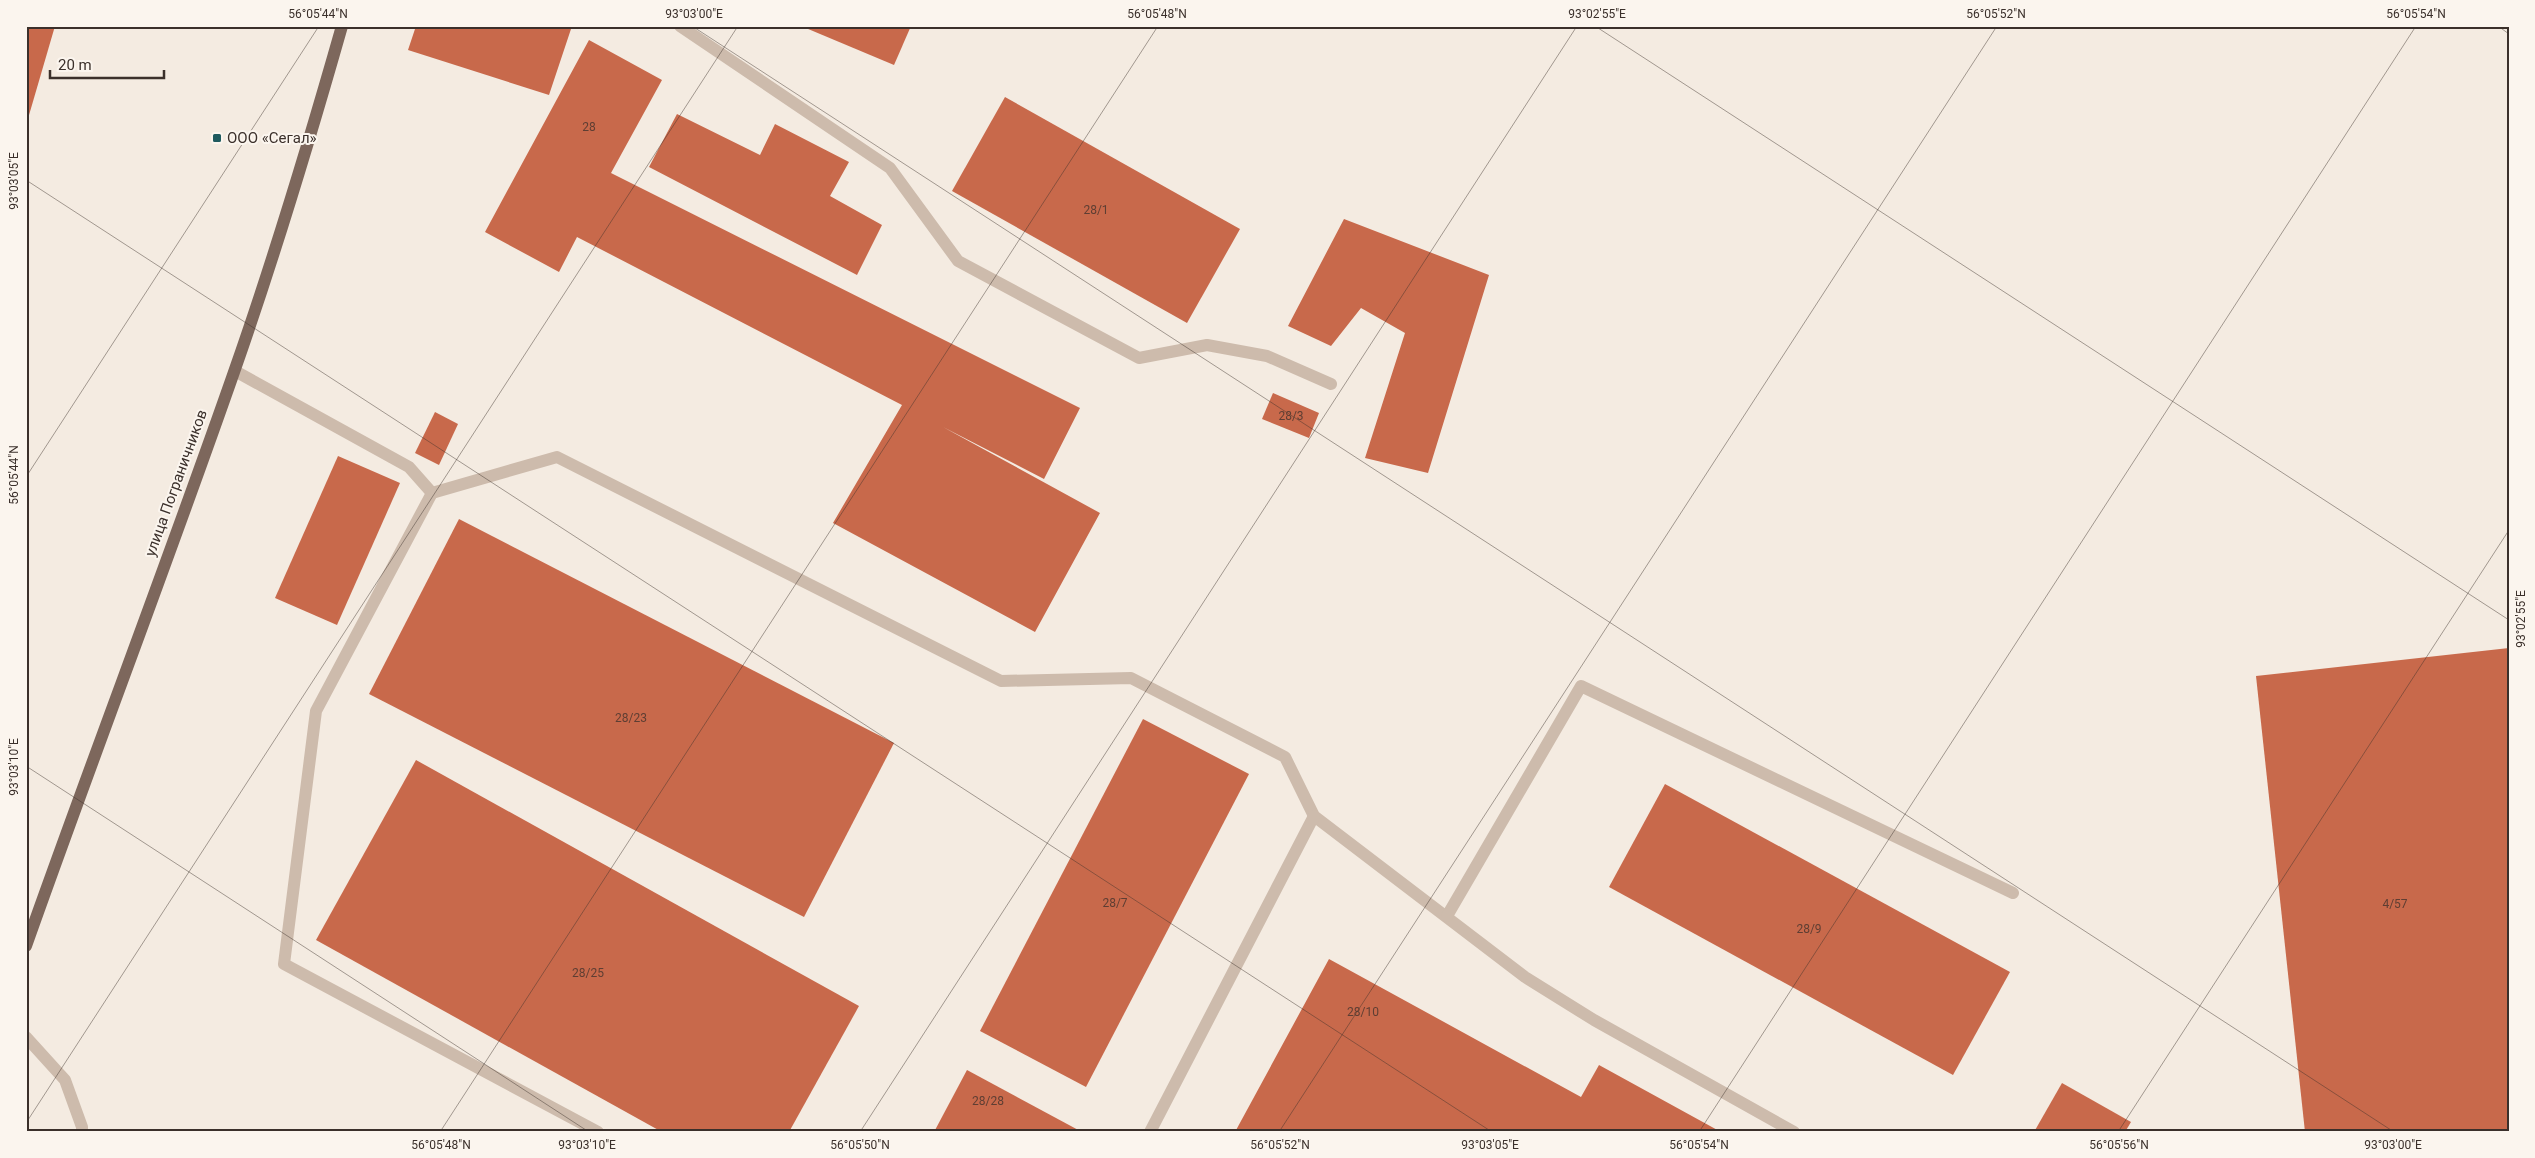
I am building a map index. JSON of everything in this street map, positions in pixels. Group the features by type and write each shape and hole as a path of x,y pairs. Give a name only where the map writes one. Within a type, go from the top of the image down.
{"main road":[{"name":"улица Пограничников","path":"26,946 235,371 308,144 342,26"}],"lane":[{"path":"680,26 890,168 958,261 1139,358 1207,345 1267,356 1331,384"},
{"path":"235,371 408,467 432,493"},
{"path":"598,1132 284,964 316,711 432,493 557,457 1001,681 1131,678 1285,757 1314,816 1525,977 1594,1020 1794,1132"},
{"path":"1447,916 1581,686 2013,893"},
{"path":"1150,1132 1314,816"},
{"path":"26,1037 65,1080 82,1132"}],"building":[{"path":"26,26 55,26 27,122 26,122"},
{"path":"416,26 572,26 549,95 408,50"},
{"path":"801,26 911,26 894,65"},
{"path":"589,40 662,80 611,173 1080,408 1044,479 943,427 1100,513 1035,632 833,523 902,405 577,237 559,272 485,232"},
{"path":"1005,97 1240,229 1187,323 952,191"},
{"path":"677,114 760,155 775,124 849,162 830,196 882,225 857,275 649,167"},
{"path":"1344,219 1489,275 1428,473 1365,458 1405,333 1361,308 1331,346 1288,326"},
{"path":"1273,393 1319,413 1309,438 1262,419"},
{"path":"435,412 458,424 439,465 415,453"},
{"path":"338,456 400,483 337,625 275,598"},
{"path":"459,519 894,743 804,917 369,694"},
{"path":"2509,648 2509,1132 2305,1132 2256,676"},
{"path":"1143,719 1249,774 1086,1087 980,1031"},
{"path":"416,760 859,1006 789,1132 662,1132 316,940"},
{"path":"1665,784 2010,972 1953,1075 1609,887"},
{"path":"1329,959 1581,1097 1599,1065 1721,1132 1235,1132"},
{"path":"967,1070 1082,1132 934,1132"},
{"path":"2062,1083 2131,1122 2125,1132 2034,1132"}],"place":[{"name":"ООО «Сегал»","path":"217,138"}]}
